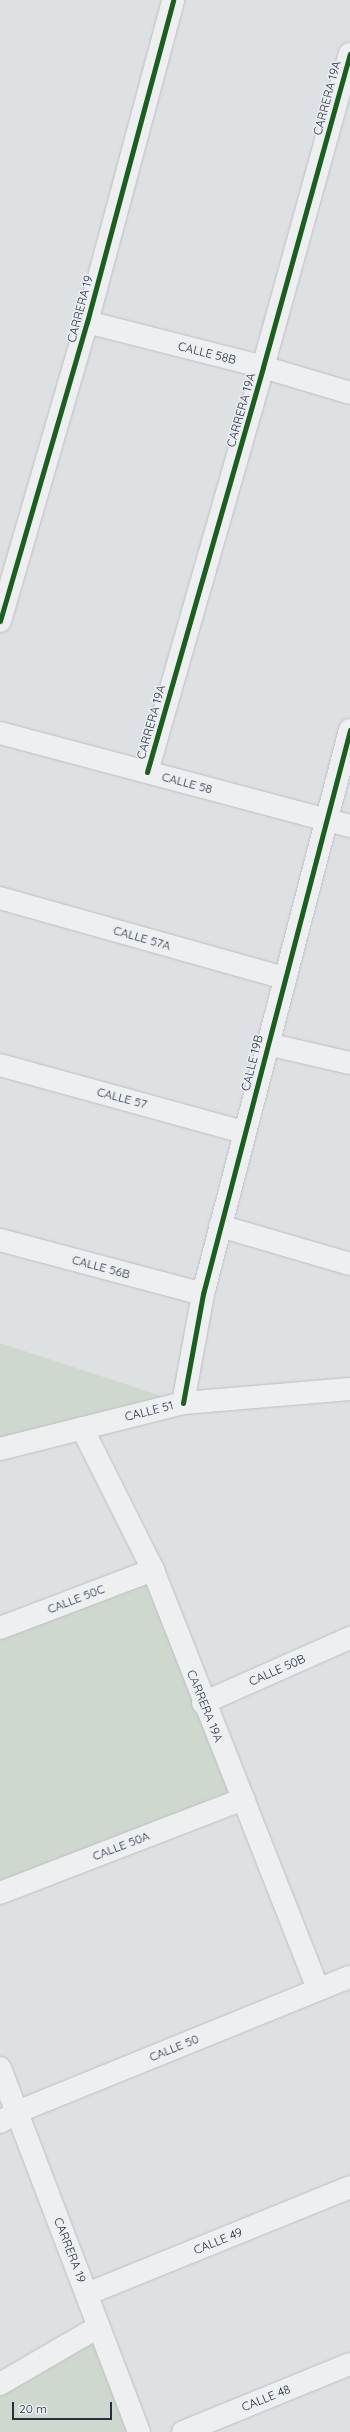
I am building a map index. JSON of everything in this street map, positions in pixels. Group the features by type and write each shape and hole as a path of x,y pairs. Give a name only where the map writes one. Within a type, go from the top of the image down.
{"street":[{"name":"CARRERA 19","path":"0,621 87,322 173,0"},
{"name":"CARRERA 19A","path":"147,772 264,367 350,54"},
{"name":"CALLE 58B","path":"87,322 264,367 350,393"},
{"name":"CALLE 19B","path":"183,1403 203,1294 325,820 350,730"},
{"name":"CALLE 58","path":"0,734 350,826"},
{"name":"CALLE 57A","path":"0,898 284,978"},
{"path":"267,1044 350,1063"},
{"name":"CALLE 57","path":"0,1065 244,1132"},
{"path":"220,1226 350,1264"},
{"name":"CALLE 56B","path":"0,1240 203,1294"},
{"name":"CALLE 51","path":"0,1449 183,1403 350,1389"},
{"name":"CARRERA 19A","path":"82,1428 152,1570 203,1703 243,1799 318,1989"},
{"name":"CALLE 50C","path":"0,1628 152,1570"},
{"name":"CALLE 50B","path":"203,1703 350,1638"},
{"name":"CALLE 50A","path":"0,1893 243,1799"},
{"name":"CALLE 50","path":"9,2117 350,1977"},
{"name":"CARRERA 19","path":"0,2068 9,2117 87,2294 98,2328 139,2432"},
{"name":"CALLE 49","path":"87,2294 350,2187"},
{"path":"0,2384 98,2328"},
{"name":"CALLE 48","path":"183,2432 350,2364"}],"shaded area":[{"path":"0,1343 183,1403 0,1449"},
{"path":"153,1570 243,1799 0,1893 0,1628"},
{"path":"98,2327 139,2432 0,2432 0,2384"}],"cycle path":[{"path":"0,621 87,322 173,0"},
{"path":"147,772 263,367 350,54"},
{"path":"183,1403 203,1294 350,730"}]}
